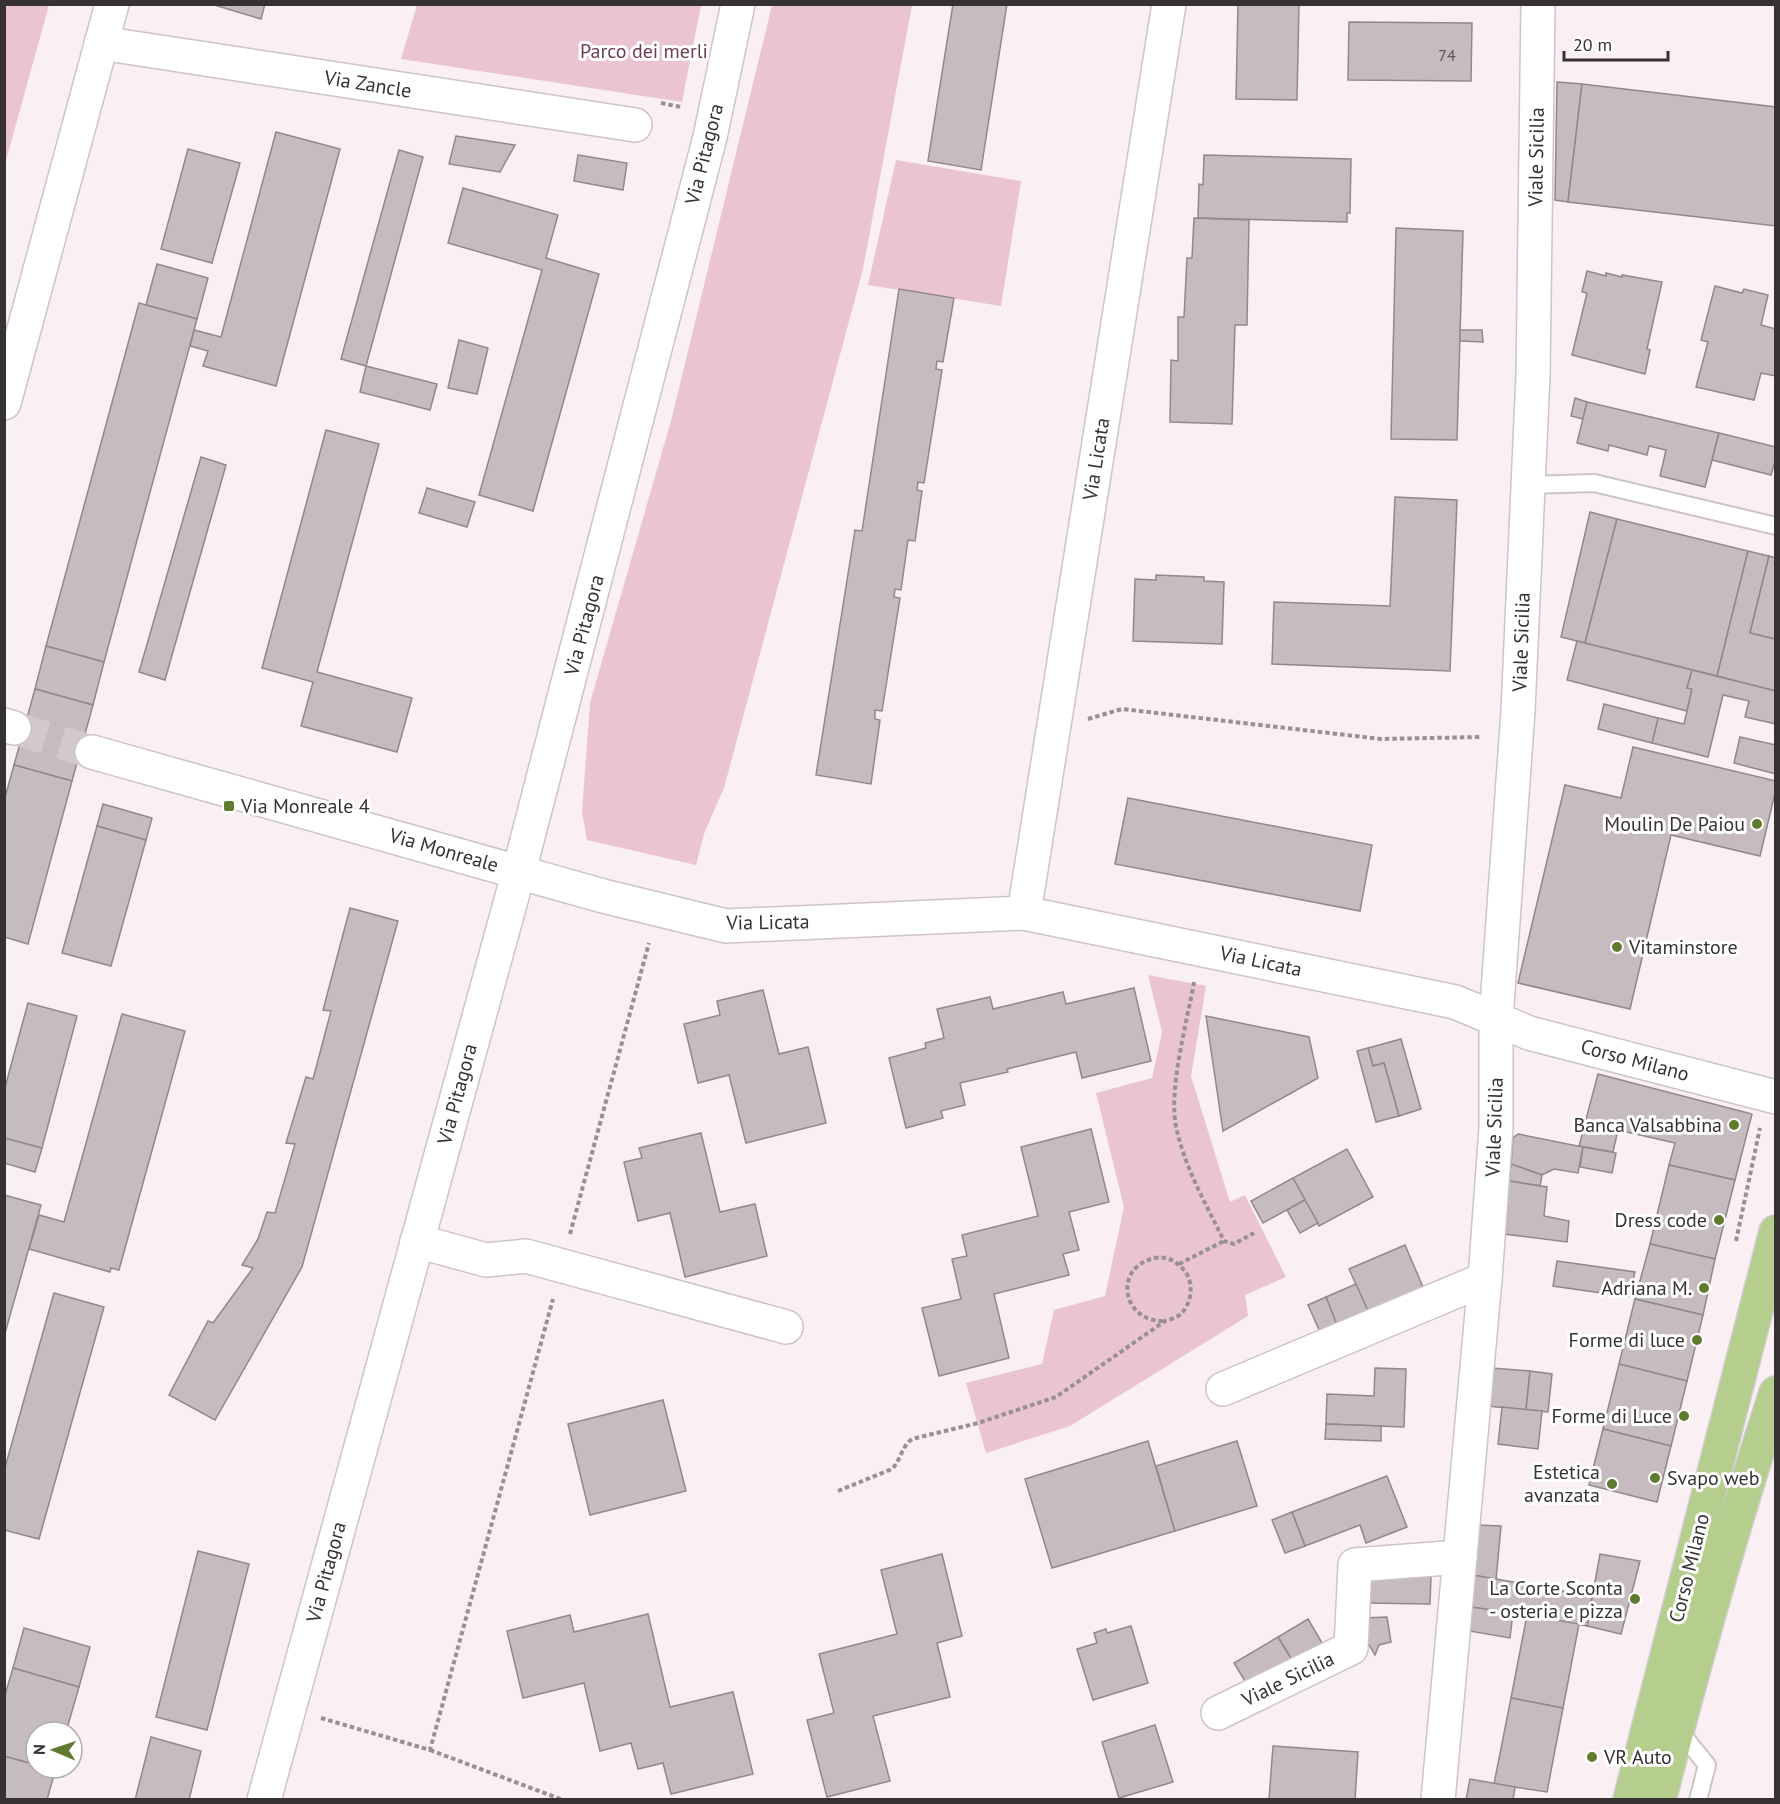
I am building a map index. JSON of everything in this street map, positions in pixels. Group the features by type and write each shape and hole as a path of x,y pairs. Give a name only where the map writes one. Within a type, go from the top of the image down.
{"main road":[{"name":"Corso Milano","path":"1630,1800 1776,1232"},
{"name":"Corso Milano","path":"1659,1800 1744,1491 1776,1393"}],"street":[{"path":"4,403 112,4"},
{"name":"Via Pitagora","path":"264,1800 519,871 707,149 738,4"},
{"name":"Via Licata","path":"1024,913 1169,4"},
{"name":"Viale Sicilia","path":"1438,1800 1497,1128 1496,1019 1518,711 1533,375 1538,4"},
{"name":"Via Zancle","path":"101,43 635,125"},
{"name":"Via Monreale","path":"92,752 519,871"},
{"name":"Via Licata","path":"519,871 603,896 726,926 1024,913 1455,1002 1496,1019"},
{"name":"Corso Milano","path":"1496,1019 1528,1033 1772,1096"},
{"path":"417,1241 486,1260 526,1256 786,1327"},
{"path":"1223,1389 1485,1279"},
{"name":"Viale Sicilia","path":"1218,1713 1351,1648 1355,1565 1460,1557"}],"lane":[{"path":"1528,485 1594,483 1776,526"},
{"path":"1677,1728 1707,1765 1698,1800"}],"path":[{"path":"1081,718 1089,720 1122,709 1381,740 1481,737"},
{"path":"430,1750 651,937"},
{"path":"1195,978 1174,1094 1177,1130 1193,1177 1224,1241"},
{"path":"1735,1250 1737,1230 1772,1096"},
{"path":"1179,1264 1224,1241 1234,1244 1254,1233"},
{"path":"838,1491 892,1468 898,1463 904,1445 912,1439 978,1423 1056,1397 1165,1321 1179,1315 1190,1300 1191,1287 1187,1273 1179,1264 1168,1258 1145,1260 1133,1270 1128,1282 1127,1295 1134,1310 1147,1320 1165,1321"},
{"path":"318,1717 466,1762 563,1800"}],"green space":[{"name":"Parco dei merli","path":"417,4 701,5 682,102 401,59"},
{"path":"4,5 49,5 5,164"},
{"path":"772,5 912,5 863,269 724,788 705,831 696,865 587,840 582,812 590,703 672,417"},
{"path":"896,160 1021,181 1001,306 868,285"},
{"path":"1148,975 1206,986 1191,1076 1230,1202 1245,1195 1286,1277 1245,1295 1248,1316 1070,1426 986,1453 966,1383 1042,1364 1054,1310 1105,1296 1124,1207 1096,1093 1152,1078 1162,1032"}],"building":[{"path":"211,4 265,4 261,19"},
{"path":"953,4 1007,4 981,170 928,161"},
{"path":"1238,4 1299,4 1297,100 1236,99"},
{"path":"1349,22 1472,23 1471,81 1348,80"},
{"path":"1557,82 1582,84 1568,202 1555,200"},
{"path":"1582,84 1776,107 1776,226 1568,202"},
{"path":"276,132 340,149 276,386 203,366 208,351 190,346 194,330 221,337"},
{"path":"456,136 515,145 500,172 449,164"},
{"path":"188,149 240,163 212,263 161,249"},
{"path":"399,150 423,157 366,366 341,359"},
{"path":"578,155 627,163 623,190 574,181"},
{"path":"1204,155 1351,159 1350,213 1347,213 1347,222 1198,218 1199,184 1203,185"},
{"path":"463,188 558,215 546,258 599,274 533,511 479,495 542,270 448,243"},
{"path":"1194,218 1249,220 1247,325 1235,325 1232,424 1170,422 1171,360 1178,361 1178,317 1184,317 1187,258 1192,258"},
{"path":"1396,228 1463,231 1457,440 1391,439"},
{"path":"157,264 208,278 197,319 146,305"},
{"path":"1587,271 1606,276 1606,273 1662,282 1647,349 1650,350 1645,374 1572,355 1587,293 1582,292"},
{"path":"1715,286 1742,293 1744,289 1768,295 1761,325 1776,329 1776,376 1761,373 1754,400 1696,387 1708,342 1701,340"},
{"path":"899,289 954,298 943,362 937,361 936,369 942,370 924,483 918,482 917,490 922,491 915,541 908,540 901,590 895,589 894,597 900,598 882,711 875,710 875,719 880,720 871,784 816,775 855,530 862,531"},
{"path":"139,303 197,319 104,662 46,646"},
{"path":"1460,330 1482,330 1483,342 1460,341"},
{"path":"459,340 488,348 477,394 448,388"},
{"path":"366,366 437,384 430,410 360,392"},
{"path":"1575,398 1587,402 1583,419 1571,416"},
{"path":"1587,402 1719,433 1705,487 1660,476 1666,450 1649,446 1647,455 1609,445 1608,451 1577,443"},
{"path":"326,430 379,444 317,672 412,698 397,752 301,726 313,682 262,668"},
{"path":"1719,433 1776,447 1776,458 1771,475 1712,460"},
{"path":"201,457 226,465 165,680 139,672"},
{"path":"427,488 475,502 467,527 419,513"},
{"path":"1395,497 1457,500 1450,671 1272,664 1274,602 1390,606"},
{"path":"1590,512 1617,519 1585,643 1561,637"},
{"path":"1617,519 1748,551 1717,676 1585,643"},
{"path":"1748,551 1769,556 1750,633 1776,639 1776,691 1717,676"},
{"path":"1769,556 1776,558 1776,639 1750,633"},
{"path":"1156,575 1204,577 1204,581 1224,582 1222,644 1133,641 1135,579 1156,580"},
{"path":"1577,641 1692,670 1687,688 1692,689 1687,711 1567,680"},
{"path":"46,646 104,662 93,705 35,689"},
{"path":"1692,670 1776,691 1776,724 1745,717 1749,701 1723,695 1708,757 1652,743 1658,718 1684,724 1692,689 1687,688"},
{"path":"35,689 93,705 72,781 14,765"},
{"path":"1604,704 1658,718 1652,743 1598,729"},
{"path":"1740,737 1776,745 1776,774 1734,763"},
{"path":"1633,747 1776,781 1760,856 1671,835 1630,1009 1518,983 1565,785 1621,798"},
{"path":"14,765 72,781 28,944 4,937 4,801"},
{"path":"1128,798 1372,845 1360,911 1115,864"},
{"path":"103,804 152,818 146,840 97,826"},
{"path":"97,826 146,840 111,966 62,953"},
{"path":"350,908 398,921 302,1267 215,1420 169,1395 208,1321 213,1323 253,1268 242,1265 258,1239 267,1212 275,1213 295,1144 286,1143 306,1077 313,1079 331,1011 323,1010"},
{"path":"1134,988 1151,1061 1082,1078 1076,1052 1007,1069 1008,1072 960,1083 965,1105 941,1111 943,1118 906,1128 889,1058 926,1048 925,1043 944,1038 937,1009 990,997 993,1009 1063,992 1066,1004"},
{"path":"763,990 779,1054 808,1047 826,1123 746,1143 729,1075 698,1083 684,1024 720,1015 717,1001"},
{"path":"28,1003 77,1016 42,1148 4,1138 4,1091"},
{"path":"122,1014 185,1031 119,1270 111,1268 110,1272 29,1249 39,1215 64,1222"},
{"path":"1206,1016 1309,1037 1318,1078 1223,1131"},
{"path":"1401,1039 1421,1109 1399,1116 1384,1063 1373,1066 1368,1048"},
{"path":"1368,1048 1373,1066 1384,1063 1399,1116 1376,1122 1357,1051"},
{"path":"1598,1074 1752,1114 1735,1180 1669,1165 1675,1143 1618,1130 1613,1152 1579,1146"},
{"path":"1091,1129 1109,1202 1069,1212 1079,1250 1063,1254 1069,1275 994,1294 1009,1358 939,1376 922,1308 961,1299 952,1259 967,1256 962,1235 1038,1216 1021,1147"},
{"path":"701,1133 720,1212 755,1204 767,1256 685,1277 670,1213 638,1221 624,1162 642,1158 639,1148"},
{"path":"1518,1134 1583,1147 1578,1173 1554,1169 1542,1175 1511,1164 1513,1138"},
{"path":"4,1138 42,1148 35,1172 4,1163"},
{"path":"1583,1147 1616,1153 1612,1173 1580,1167"},
{"path":"1347,1149 1373,1197 1319,1226 1293,1178"},
{"path":"1511,1164 1542,1175 1540,1186 1509,1181"},
{"path":"1669,1165 1735,1180 1715,1259 1650,1244"},
{"path":"1293,1178 1305,1200 1263,1223 1251,1201"},
{"path":"1509,1181 1547,1187 1544,1216 1569,1221 1567,1242 1504,1234"},
{"path":"4,1195 41,1205 4,1337"},
{"path":"1305,1200 1318,1223 1300,1233 1287,1210"},
{"path":"1650,1244 1715,1259 1703,1315 1635,1299"},
{"path":"1405,1245 1423,1287 1368,1311 1349,1269"},
{"path":"1557,1261 1635,1272 1629,1297 1553,1286"},
{"path":"1356,1284 1368,1311 1337,1325 1326,1297"},
{"path":"54,1293 104,1307 39,1539 4,1530 4,1471"},
{"path":"1326,1297 1337,1325 1320,1332 1308,1305"},
{"path":"1635,1299 1703,1315 1687,1381 1619,1364"},
{"path":"1619,1364 1687,1381 1671,1446 1603,1429"},
{"path":"1375,1368 1406,1369 1404,1427 1326,1424 1327,1394 1374,1396"},
{"path":"1492,1368 1530,1371 1526,1410 1488,1406"},
{"path":"1530,1371 1552,1374 1548,1412 1526,1410"},
{"path":"663,1400 686,1491 590,1515 568,1424"},
{"path":"1502,1407 1542,1411 1538,1449 1498,1444"},
{"path":"1326,1424 1381,1426 1381,1441 1325,1439"},
{"path":"1603,1429 1671,1446 1657,1502 1589,1485"},
{"path":"1148,1441 1175,1531 1052,1568 1025,1479"},
{"path":"1237,1441 1257,1506 1175,1531 1156,1466"},
{"path":"1387,1476 1407,1527 1366,1543 1360,1525 1305,1546 1292,1512"},
{"path":"1292,1512 1305,1546 1285,1553 1272,1520"},
{"path":"1477,1525 1501,1526 1496,1580 1473,1575"},
{"path":"198,1551 249,1564 207,1730 156,1717"},
{"path":"942,1554 962,1636 937,1643 950,1697 873,1716 890,1781 827,1797 807,1720 834,1713 819,1654 897,1634 881,1570"},
{"path":"1600,1554 1640,1561 1621,1634 1587,1626"},
{"path":"1368,1575 1431,1576 1430,1604 1367,1603"},
{"path":"1473,1575 1592,1596 1587,1626 1471,1607"},
{"path":"1471,1607 1513,1613 1510,1638 1469,1631"},
{"path":"648,1614 670,1707 733,1692 753,1774 671,1794 663,1763 638,1769 631,1743 600,1751 584,1683 523,1698 507,1631 570,1615 574,1632"},
{"path":"1527,1615 1579,1624 1563,1708 1511,1698"},
{"path":"1387,1617 1391,1642 1379,1645 1375,1655 1360,1629 1360,1618"},
{"path":"1308,1619 1325,1648 1295,1665 1278,1637"},
{"path":"1131,1626 1148,1683 1093,1700 1077,1649 1097,1643 1094,1633 1106,1629 1107,1633"},
{"path":"24,1628 90,1647 79,1687 13,1668"},
{"path":"1278,1637 1295,1665 1251,1691 1234,1663"},
{"path":"13,1668 79,1687 69,1720 24,1720 24,1762 4,1756 4,1698"},
{"path":"1511,1698 1563,1708 1547,1792 1494,1784"},
{"path":"1155,1725 1173,1782 1119,1798 1102,1742"},
{"path":"151,1737 201,1751 189,1800 135,1800"},
{"path":"1273,1746 1358,1752 1355,1800 1269,1800"},
{"path":"4,1756 24,1762 24,1780 53,1780 47,1800 4,1800"},
{"path":"1470,1779 1515,1787 1513,1800 1466,1800"}],"tunnel":[{"path":"14,728 92,752"}],"place":[{"name":"Via Monreale 4","path":"229,806"},
{"name":"Moulin De Paiou","path":"1757,824"},
{"name":"Vitaminstore","path":"1617,947"},
{"name":"Banca Valsabbina","path":"1734,1125"},
{"name":"Dress code","path":"1719,1220"},
{"name":"Adriana M.","path":"1704,1288"},
{"name":"Forme di luce","path":"1697,1340"},
{"name":"Forme di Luce","path":"1684,1416"},
{"name":"Svapo web","path":"1655,1478"},
{"name":"Estetica avanzata","path":"1612,1484"},
{"name":"La Corte Sconta - osteria e pizza","path":"1635,1599"},
{"name":"VR Auto","path":"1592,1757"}]}
